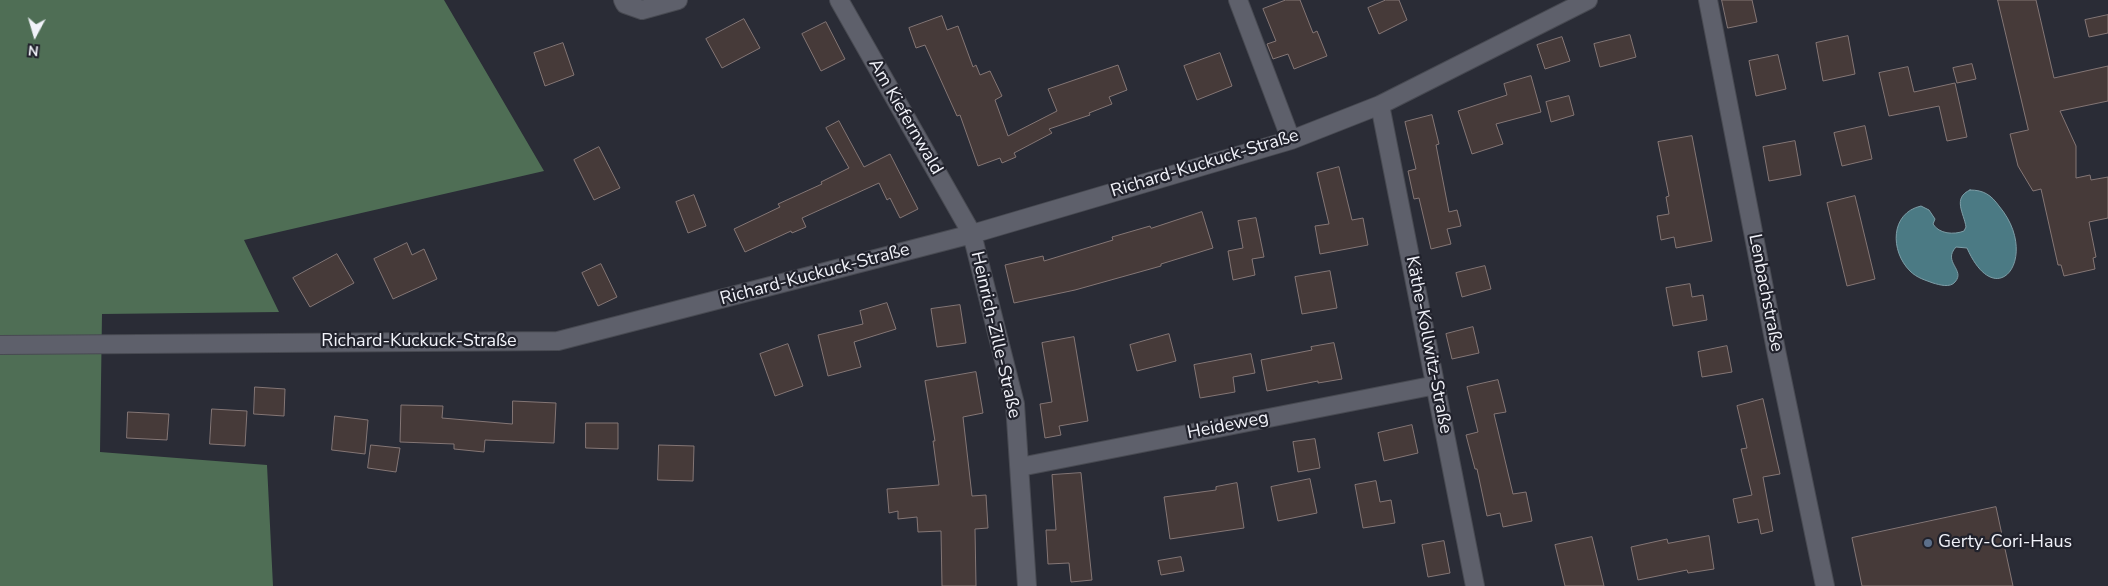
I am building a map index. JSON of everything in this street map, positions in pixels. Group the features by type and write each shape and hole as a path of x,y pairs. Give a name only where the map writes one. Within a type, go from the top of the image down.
{"street":[{"path":"623,0 625,4 642,10 678,0"},
{"name":"Am Kiefernwald","path":"838,0 972,234"},
{"path":"1238,0 1291,140"},
{"name":"Richard-Kuckuck-Straße","path":"0,345 558,341 972,234 1291,140 1380,105 1588,0"},
{"name":"Lenbachstraße","path":"1708,0 1777,354 1825,586"},
{"name":"Käthe-Kollwitz-Straße","path":"1380,105 1475,586"},
{"name":"Heinrich-Zille-Straße","path":"972,234 1015,404 1027,586"},
{"name":"Heideweg","path":"1020,467 1436,385"}],"green space":[{"path":"0,0 444,0 544,171 244,240 279,312 102,314 100,452 267,465 273,586 0,586"}],"water":[{"path":"1970,190 1983,192 1990,196 2011,225 2016,243 2015,259 2010,271 2001,278 1991,277 1979,268 1967,248 1956,247 1951,257 1958,278 1953,284 1939,285 1915,275 1903,263 1899,253 1896,234 1903,216 1921,206 1929,210 1935,219 1933,224 1939,230 1951,233 1964,231 1966,227 1960,202 1961,197"}],"building":[{"path":"1286,0 1300,0 1313,33 1317,31 1327,56 1294,69 1288,54 1273,59 1267,44 1276,41 1263,9"},
{"path":"1386,0 1399,0 1407,20 1379,34 1368,8"},
{"path":"1722,0 1752,0 1757,22 1728,28"},
{"path":"1998,0 2036,0 2054,78 2108,66 2108,101 2060,111 2076,146 2076,178 2090,175 2091,180 2108,177 2108,218 2089,222 2096,257 2093,258 2095,269 2064,276 2061,265 2058,265 2041,189 2033,191 2018,166 2010,134 2028,130"},
{"path":"2108,15 2108,33 2089,37 2085,20"},
{"path":"942,16 947,30 958,26 973,67 976,65 980,75 990,71 1002,96 995,100 1008,136 1057,111 1048,89 1118,65 1127,90 1109,97 1112,104 1089,113 1090,115 1049,129 1052,133 1014,153 1016,157 1002,163 1000,158 978,166 960,115 957,116 925,45 916,48 909,28"},
{"path":"744,19 760,48 722,68 706,39"},
{"path":"826,22 845,59 821,71 802,34"},
{"path":"1630,35 1636,57 1600,67 1594,44"},
{"path":"1848,36 1855,74 1823,81 1816,43"},
{"path":"1562,37 1570,61 1545,69 1537,45"},
{"path":"563,43 574,75 545,86 534,53"},
{"path":"1220,53 1232,86 1197,100 1184,66"},
{"path":"1778,55 1786,89 1756,96 1749,61"},
{"path":"1972,64 1976,79 1957,83 1953,68"},
{"path":"1908,67 1914,92 1955,83 1967,137 1947,141 1939,106 1889,116 1879,73"},
{"path":"1531,76 1541,112 1496,124 1503,144 1472,154 1458,111 1507,95 1504,84"},
{"path":"1569,96 1574,115 1551,122 1546,102"},
{"path":"1432,115 1439,144 1436,145 1449,212 1457,210 1461,226 1447,229 1451,244 1431,249 1419,198 1414,199 1408,171 1416,169 1405,122"},
{"path":"839,121 864,167 890,154 918,209 900,218 890,198 887,200 879,183 802,218 806,227 792,233 791,231 745,252 734,229 780,207 778,204 822,184 821,182 849,168 826,128"},
{"path":"1865,126 1872,159 1842,166 1834,133"},
{"path":"1692,136 1712,241 1676,248 1674,237 1661,240 1657,216 1669,214 1666,197 1669,196 1658,142"},
{"path":"1795,141 1801,175 1769,181 1763,147"},
{"path":"599,147 620,188 594,200 574,160"},
{"path":"1339,167 1352,220 1363,218 1368,245 1320,254 1315,226 1329,224 1317,173"},
{"path":"694,195 706,226 688,233 676,202"},
{"path":"1855,196 1875,279 1847,286 1827,203"},
{"path":"1202,212 1213,248 1161,264 1161,266 1075,290 1014,303 1005,265 1043,256 1044,261 1113,240 1112,237 1150,226 1151,228"},
{"path":"1256,218 1264,257 1252,259 1255,275 1233,280 1228,251 1243,248 1238,221"},
{"path":"407,243 412,255 424,249 437,279 393,299 374,259"},
{"path":"337,254 354,283 310,307 293,278"},
{"path":"601,264 617,297 598,306 582,273"},
{"path":"1485,266 1491,289 1462,297 1456,273"},
{"path":"1330,271 1337,308 1302,314 1295,277"},
{"path":"1690,284 1692,297 1703,295 1707,320 1673,326 1666,288"},
{"path":"887,303 896,329 854,342 861,367 828,376 818,335 863,324 860,311"},
{"path":"960,305 966,343 937,347 931,309"},
{"path":"1473,327 1479,353 1452,359 1446,334"},
{"path":"1169,334 1176,361 1137,371 1130,345"},
{"path":"1074,337 1088,421 1059,426 1061,435 1045,438 1040,404 1052,402 1042,343"},
{"path":"1334,343 1342,379 1318,383 1318,381 1267,391 1261,360 1312,350 1311,347"},
{"path":"788,344 803,386 775,396 760,354"},
{"path":"1727,346 1732,372 1702,377 1698,352"},
{"path":"1251,354 1255,373 1233,377 1235,392 1200,398 1194,365"},
{"path":"976,372 983,413 963,417 972,496 986,495 988,528 975,529 976,586 942,586 941,531 918,532 917,517 898,519 898,511 889,513 887,489 939,485 933,441 935,441 925,381"},
{"path":"1498,380 1506,412 1494,414 1513,494 1526,492 1532,521 1503,527 1500,513 1487,516 1477,469 1475,469 1466,435 1478,432 1467,387"},
{"path":"255,387 285,389 284,416 254,414"},
{"path":"1763,399 1780,474 1763,477 1773,531 1761,534 1758,519 1738,523 1733,499 1752,495 1741,449 1747,448 1737,406"},
{"path":"513,401 556,403 554,443 485,440 484,452 454,449 454,444 400,442 401,405 443,406 442,418 512,424"},
{"path":"212,409 247,411 245,446 210,444"},
{"path":"128,412 169,414 167,440 127,438"},
{"path":"335,416 368,420 365,454 332,450"},
{"path":"586,423 618,423 618,449 586,448"},
{"path":"1412,425 1418,453 1384,461 1378,433"},
{"path":"1315,439 1320,468 1298,472 1293,442"},
{"path":"371,445 400,448 396,472 368,468"},
{"path":"659,445 694,446 693,481 658,480"},
{"path":"1081,473 1092,580 1071,582 1069,563 1048,564 1046,530 1056,530 1052,475"},
{"path":"1310,479 1317,513 1278,521 1271,487"},
{"path":"1376,481 1380,502 1391,500 1395,523 1363,528 1355,485"},
{"path":"1237,483 1244,528 1170,539 1164,497 1216,490 1216,487"},
{"name":"Gerty-Cori-Haus","path":"1996,507 2013,586 1862,586 1852,538"},
{"path":"1709,536 1714,569 1688,573 1687,570 1638,580 1631,547 1667,539 1668,543"},
{"path":"1592,537 1604,586 1565,586 1555,545"},
{"path":"1444,541 1450,573 1428,577 1422,545"},
{"path":"1181,557 1184,571 1161,575 1158,561"}],"place":[{"name":"Gerty-Cori-Haus","path":"1928,543"}]}
